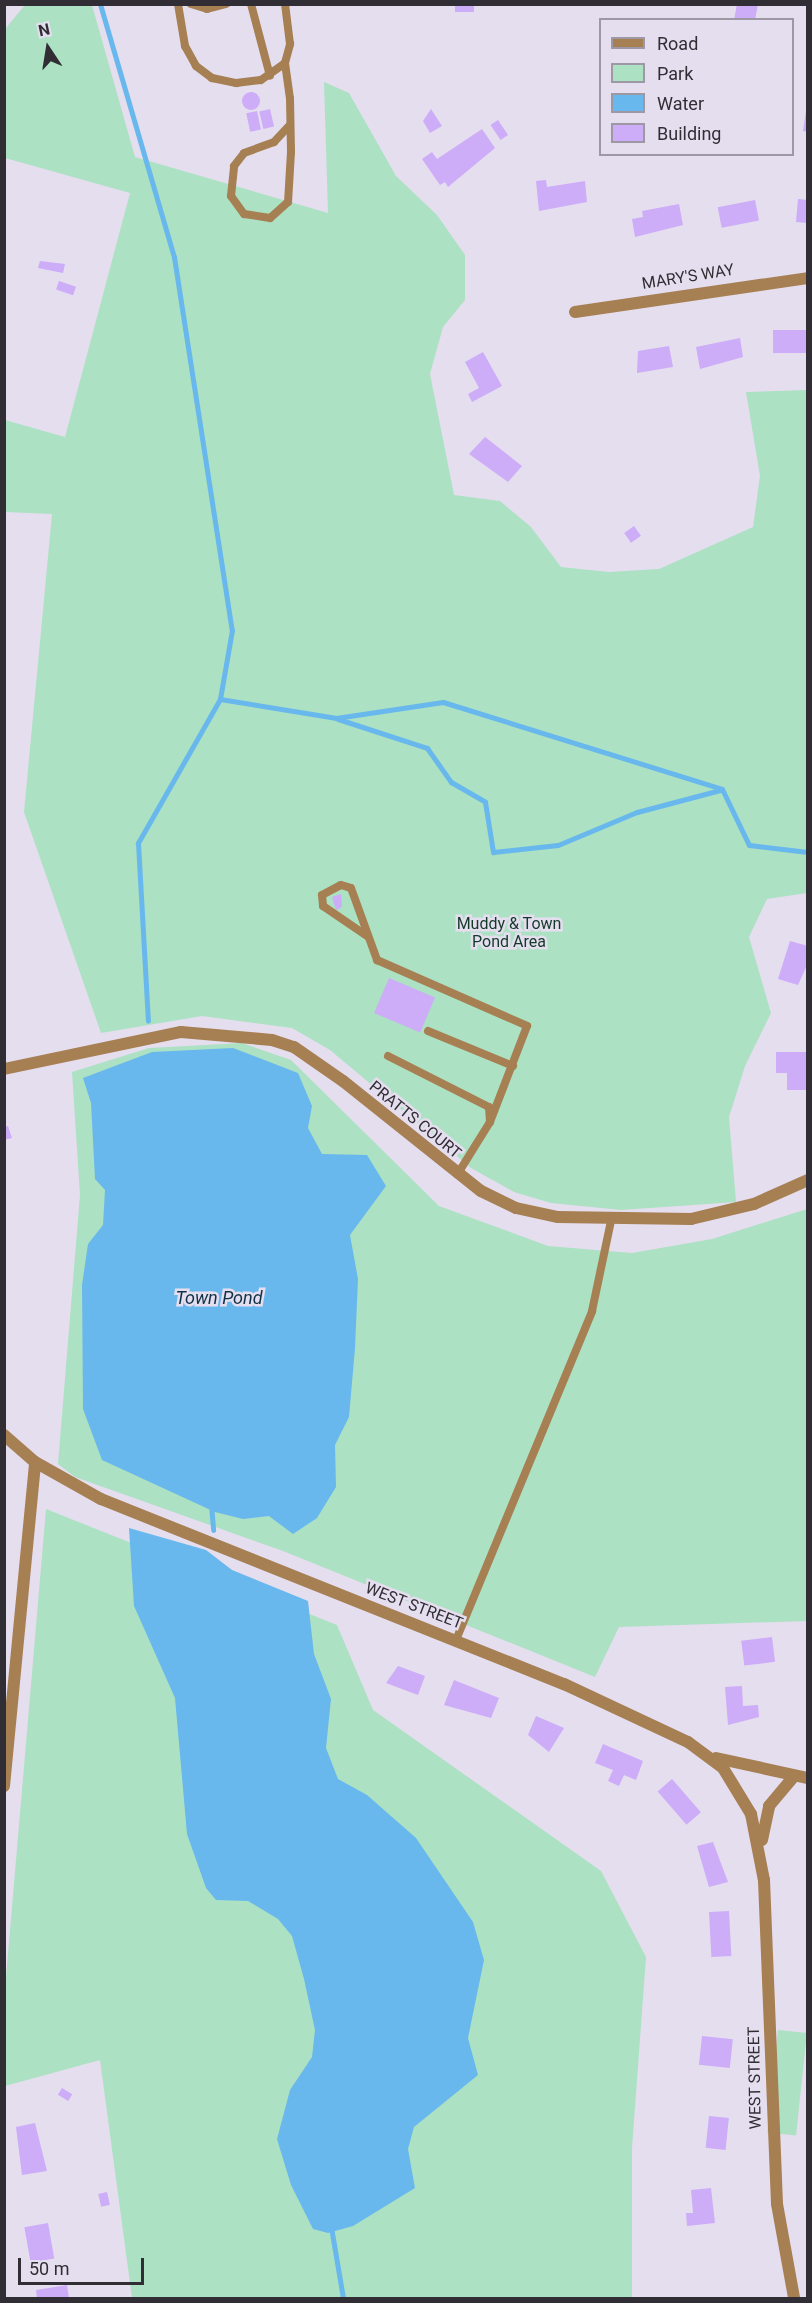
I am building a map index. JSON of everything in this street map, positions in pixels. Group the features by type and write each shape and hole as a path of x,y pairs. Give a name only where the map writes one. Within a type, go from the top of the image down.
{"street":[{"name":"MARY'S WAY","path":"575,312 807,278"},
{"name":"PRATTS COURT","path":"4,1069 159,1035 245,1034 294,1047 457,1175 516,1208 611,1221 711,1216 807,1180"},
{"name":"WEST STREET","path":"4,1435 35,1462 172,1531 456,1640 626,1713 709,1756 746,1801 760,1856 768,1918 777,2204 794,2298"},
{"path":"4,1786 35,1462"},
{"path":"709,1756 807,1778"},
{"name":"WEST STREET","path":"760,1856 769,1806 794,1776"}],"lane":[{"path":"178,4 185,46 203,73 236,83 270,76 285,63"},
{"path":"191,4 207,9 226,4"},
{"path":"251,4 270,76"},
{"path":"285,4 290,44 285,63 290,126 288,202 270,218 244,214 231,196 234,166 290,126"},
{"path":"367,936 323,906 322,895 341,885 351,888 377,960 527,1026 490,1122 457,1175"},
{"path":"428,1031 513,1066"},
{"path":"387,1056 486,1103 490,1122"},
{"path":"456,1640 592,1311 611,1221"}],"green space":[{"name":"Muddy & Town Pond Area","path":"25,5 92,5 135,157 328,213 324,82 349,93 396,176 437,215 465,255 465,300 443,327 430,374 454,495 500,501 531,527 561,567 609,572 659,569 753,527 760,476 746,392 807,390 807,893 767,899 749,937 771,1013 745,1066 729,1117 736,1202 621,1210 551,1203 514,1192 471,1168 330,1050 292,1028 202,1016 101,1033 24,812 52,514 5,512 5,420 65,437 130,193 5,158 5,29"},
{"path":"242,1043 291,1060 439,1206 548,1246 632,1253 712,1239 807,1209 807,1621 619,1627 595,1677 283,1551 75,1477 58,1464 80,1195 72,1072 149,1048"},
{"path":"46,1509 337,1625 373,1710 601,1871 646,1957 632,2148 632,2298 132,2298 100,2060 5,2086 5,1989"},
{"path":"778,2030 807,2033 796,2135 767,2132"}],"water":[{"name":"Town Pond","path":"233,1048 298,1073 312,1106 308,1128 322,1154 367,1155 386,1186 350,1235 358,1279 355,1348 349,1417 335,1445 336,1487 317,1518 293,1534 269,1516 243,1519 215,1512 102,1460 83,1409 82,1285 88,1244 103,1225 105,1190 95,1179 91,1103 83,1078 152,1052"},
{"path":"129,1528 206,1550 232,1570 308,1601 314,1654 331,1699 326,1748 338,1779 367,1795 416,1838 473,1922 484,1960 468,2038 478,2075 414,2127 408,2149 415,2188 353,2226 328,2233 313,2229 291,2185 277,2139 290,2090 312,2057 315,2030 304,1979 292,1936 278,1919 248,1901 216,1900 206,1888 187,1834 175,1698 134,1606"}],"building":[{"path":"455,4 474,4 474,12 455,12"},
{"path":"737,4 758,4 755,18 734,18"},
{"path":"251,92 257,95 260,101 257,107 251,110 245,107 242,101 245,95"},
{"path":"270,109 274,127 263,129 259,111"},
{"path":"431,109 442,126 430,133 423,121"},
{"path":"257,111 261,130 250,132 246,113"},
{"path":"806,111 808,111 808,132 803,131"},
{"path":"498,120 508,135 501,140 491,125"},
{"path":"482,129 495,148 448,187 445,182 440,185 422,159 432,152 437,159"},
{"path":"546,180 547,187 585,181 587,202 539,211 536,181"},
{"path":"798,199 808,200 808,223 796,222"},
{"path":"755,200 759,221 722,228 718,207"},
{"path":"679,204 683,225 635,237 632,219 643,217 642,211"},
{"path":"40,261 65,264 63,273 38,268"},
{"path":"59,281 76,287 73,295 56,290"},
{"path":"773,330 808,330 808,353 773,353"},
{"path":"740,338 743,357 700,369 696,347"},
{"path":"669,346 673,367 637,373 638,351"},
{"path":"483,352 502,386 472,402 468,394 479,388 465,362"},
{"path":"485,437 522,466 508,482 469,454"},
{"path":"634,526 641,536 631,543 624,533"},
{"path":"341,894 342,907 336,910 332,897"},
{"path":"790,941 808,946 808,963 798,985 778,979"},
{"path":"389,978 435,998 420,1033 374,1013"},
{"path":"776,1052 808,1052 808,1090 787,1090 787,1073 776,1073"},
{"path":"8,1126 12,1138 4,1140 4,1127"},
{"path":"772,1637 775,1662 744,1666 741,1641"},
{"path":"398,1666 425,1676 418,1695 386,1683"},
{"path":"454,1680 499,1698 491,1718 444,1705"},
{"path":"742,1686 743,1706 758,1705 759,1717 728,1725 725,1687"},
{"path":"536,1716 564,1728 549,1752 528,1735"},
{"path":"603,1744 643,1761 636,1780 624,1775 619,1786 608,1781 613,1770 595,1763"},
{"path":"672,1779 701,1812 687,1825 658,1791"},
{"path":"713,1842 728,1882 709,1887 697,1846"},
{"path":"729,1911 731,1956 711,1957 709,1912"},
{"path":"702,2036 733,2039 730,2068 699,2065"},
{"path":"62,2088 72,2094 68,2101 58,2095"},
{"path":"709,2116 729,2118 726,2150 706,2148"},
{"path":"35,2123 47,2171 22,2175 16,2127"},
{"path":"711,2188 715,2223 687,2226 686,2213 693,2213 691,2190"},
{"path":"107,2192 110,2205 101,2207 98,2194"},
{"path":"48,2223 54,2258 31,2263 24,2227"},
{"path":"67,2285 69,2298 37,2298 36,2290"}],"waterway":[{"path":"100,4 174,257 232,630 220,699 138,843 148,1021"},
{"path":"220,699 336,718 443,702 722,789 749,845 808,852"},
{"path":"338,719 427,748 451,782 485,802 493,852 558,845 637,812 720,790"},
{"path":"211,1505 213,1530"},
{"path":"331,2227 343,2298"}]}
